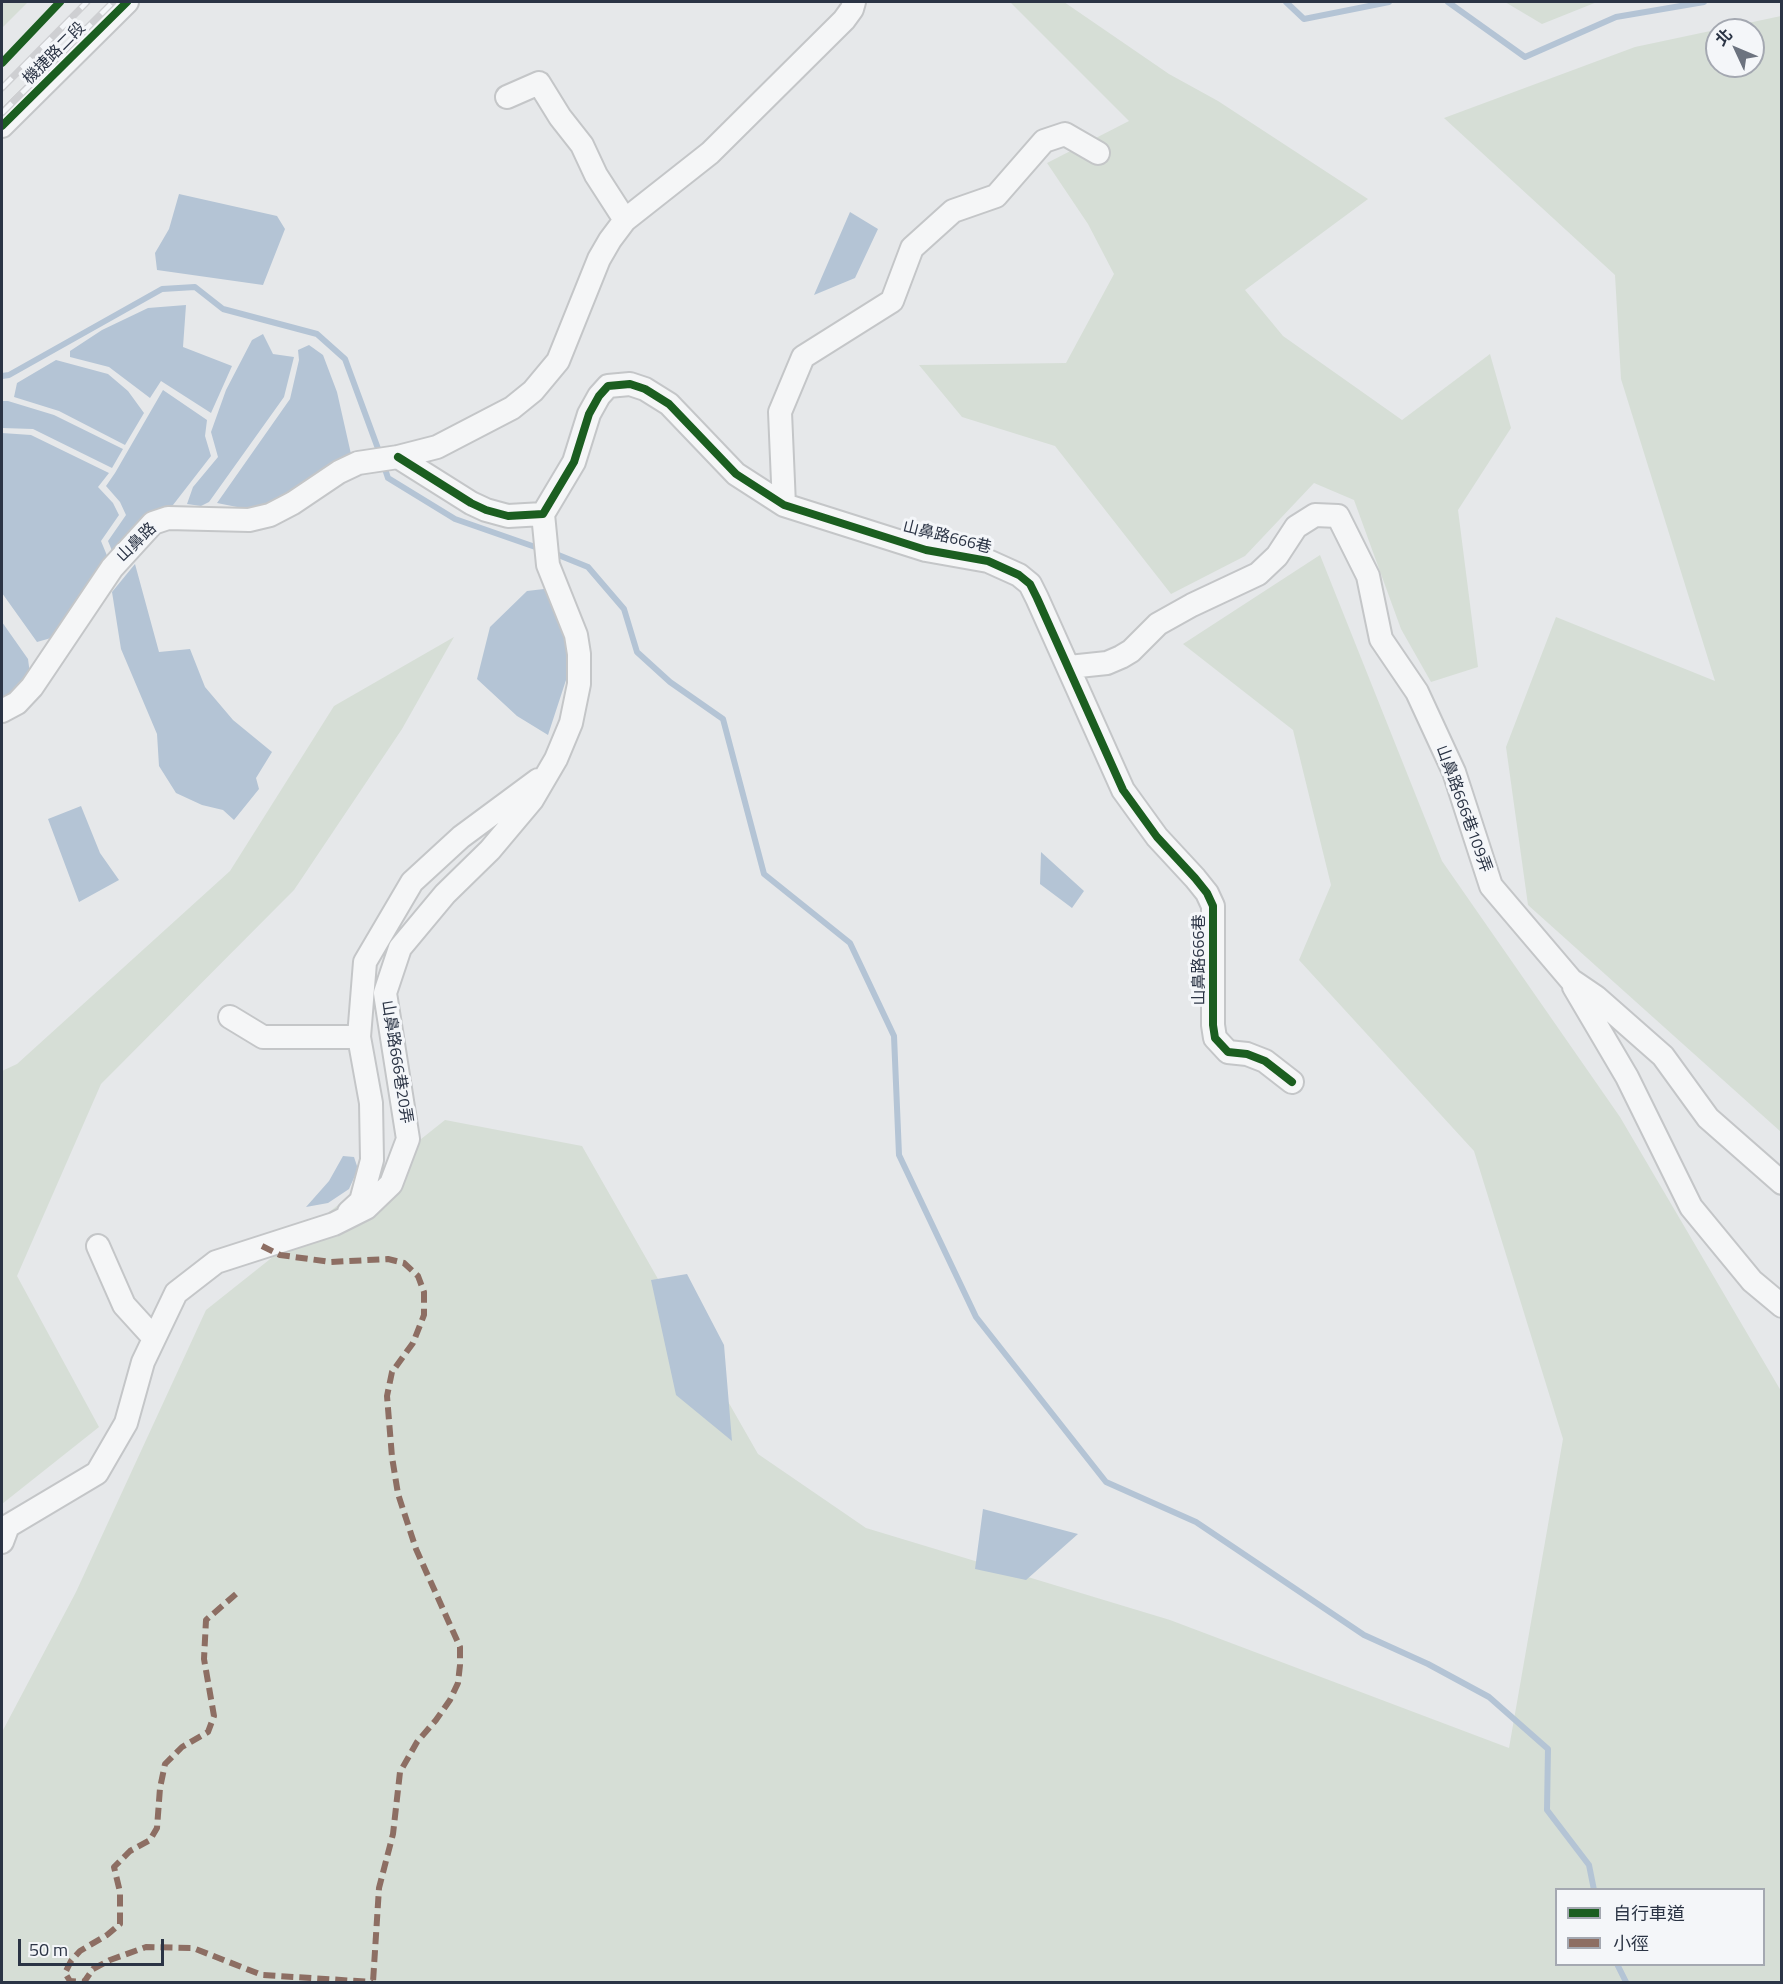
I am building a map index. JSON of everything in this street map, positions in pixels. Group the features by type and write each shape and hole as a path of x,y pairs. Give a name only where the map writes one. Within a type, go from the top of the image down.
{"street":[{"name":"機捷路二段","path":"2,126 127,2"},
{"name":"山鼻路","path":"2,711 17,703 32,687 112,568 153,523 168,518 249,520 270,515 293,503 339,472 366,461 394,458 437,447 512,408 533,391 558,362 599,259 625,220 717,146 844,20 854,2"},
{"path":"507,97 539,83 560,117 582,145 596,175 625,220"},
{"path":"784,505 780,412 803,357 892,301 912,248 953,211 996,196 1044,141 1065,134 1098,153"},
{"name":"山鼻路666巷","path":"543,514 574,462 589,414 599,396 608,386 630,384 645,389 669,404 736,474 784,505 926,550 988,561 1019,575 1030,584 1037,598 1123,790 1157,837 1196,878 1213,906 1215,1038 1228,1052 1247,1054 1272,1064 1292,1082"},
{"path":"394,458 486,510 508,516 543,514"},
{"name":"山鼻路666巷20弄","path":"2,1542 8,1526 97,1473 126,1423 143,1362 176,1293 216,1262 334,1224 366,1208 391,1184 408,1139 385,993 400,948 445,894 497,842 532,800 571,723 579,684 579,654 576,635 553,579 545,548 543,514"},
{"name":"山鼻路666巷109弄","path":"1069,668 1107,663 1121,657 1158,624 1258,574 1277,556 1296,527 1315,516 1338,516 1368,576 1381,639 1417,692 1454,772 1491,886 1570,980 1596,997 1663,1056 1708,1118 1782,1183"},
{"path":"334,1224 361,1201 372,1160 371,1103 359,1037 365,962 412,882 461,837 548,772"},
{"path":"1570,980 1627,1077 1692,1207 1752,1281 1782,1306"},
{"path":"230,1017 263,1038 359,1037"},
{"path":"98,1246 124,1305 154,1338"}],"shaded area":[{"path":"2,2 28,2 2,28"},
{"path":"1010,2 1064,2 1169,74 1218,101 1368,199 1245,290 1283,336 1402,420 1490,354 1511,428 1458,510 1478,667 1431,682 1401,629 1354,500 1314,483 1245,556 1171,594 1055,446 962,417 919,365 1066,363 1114,274 1088,224 1047,163 1129,121"},
{"path":"1505,2 1597,2 1542,24"},
{"path":"1782,16 1781,1132 1528,905 1506,747 1556,617 1715,681 1621,379 1615,275 1444,118 1635,47 1705,32 1705,78 1765,78 1765,20"},
{"path":"1320,555 1442,861 1620,1117 1781,1391 1781,1982 2,1982 2,1732 76,1592 206,1310 445,1120 582,1146 758,1454 866,1528 1170,1620 1509,1748 1563,1439 1474,1151 1299,960 1331,885 1293,730 1183,644"},
{"path":"454,637 402,729 294,890 101,1084 17,1276 99,1427 2,1504 2,1071 17,1064 230,871 334,706"}],"water":[{"path":"179,194 277,216 285,229 263,285 157,270 155,253 169,229"},
{"path":"850,212 878,229 855,278 814,295"},
{"path":"186,305 183,347 232,366 211,413 161,381 150,398 109,367 70,357 70,351 102,330 148,308"},
{"path":"263,334 273,354 294,357 284,397 209,502 201,506 187,504 193,487 218,457 211,432 226,390 252,340"},
{"path":"309,345 323,355 337,392 351,454 281,506 252,510 217,503 290,399 299,360 298,350"},
{"path":"56,360 108,374 128,391 144,413 125,445 59,411 14,397 17,383"},
{"path":"163,390 207,420 205,436 211,456 173,505 138,525 113,553 108,541 126,515 120,502 106,486"},
{"path":"2,401 54,415 123,449 112,468 33,429 2,428"},
{"path":"2,433 31,435 109,473 98,487 113,503 119,515 101,541 108,558 51,638 37,642 2,593"},
{"path":"135,564 159,652 190,649 205,687 233,720 272,752 256,778 259,789 234,820 223,810 202,805 176,793 159,766 157,734 121,649 112,592"},
{"path":"544,589 565,631 570,654 567,677 548,735 517,716 477,679 490,627 527,591"},
{"path":"2,622 28,659 30,674 21,692 2,701"},
{"path":"81,806 100,853 119,880 79,902 48,819"},
{"path":"1041,852 1084,891 1072,908 1040,884"},
{"path":"343,1156 354,1157 358,1169 349,1189 328,1203 306,1207 329,1181"},
{"path":"687,1274 724,1345 732,1441 676,1395 651,1280"},
{"path":"983,1509 1078,1534 1026,1580 975,1569"}],"waterway":[{"path":"1286,2 1304,19 1389,2"},
{"path":"1448,2 1525,57 1616,17 1704,2"},
{"path":"2,376 9,375 162,289 195,287 223,309 317,334 345,359 380,454"},
{"path":"383,463 388,478 455,519 541,549"},
{"path":"551,552 588,567 624,609 637,652 670,682 723,719 764,874 850,943 894,1036 899,1155 976,1317 1106,1482 1196,1522 1364,1635 1428,1664 1489,1697 1548,1749 1547,1810 1589,1865 1594,1888"},
{"path":"1618,1966 1626,1982"}],"railway":[{"path":"2,88 87,2"},
{"path":"2,113 113,2"}],"marked path":[{"path":"262,1246 280,1255 331,1262 388,1259 404,1263 418,1276 424,1292 424,1315 413,1343 392,1372 387,1396 392,1457 398,1494 416,1549 460,1647 460,1665 458,1683 450,1700 417,1742 400,1772 393,1834 379,1888 373,1982"},
{"path":"236,1594 206,1620 204,1659 214,1716 208,1732 182,1747 165,1764 160,1788 157,1828 150,1840 130,1851 114,1867 120,1892 120,1924 107,1935 80,1951 71,1961 65,1973 70,1981 84,1982 93,1969 146,1947 193,1948 262,1975 373,1982"}],"cycle path":[{"path":"2,63 60,2"},
{"path":"2,126 127,2"},
{"path":"398,457 486,510 508,516 543,514 574,462 589,414 599,396 608,386 630,384 645,389 669,404 736,474 784,505 926,550 988,561 1019,575 1030,584 1037,598 1123,790 1157,837 1207,893 1213,906 1213,1025 1215,1038 1228,1052 1247,1054 1265,1061 1292,1082"}]}
